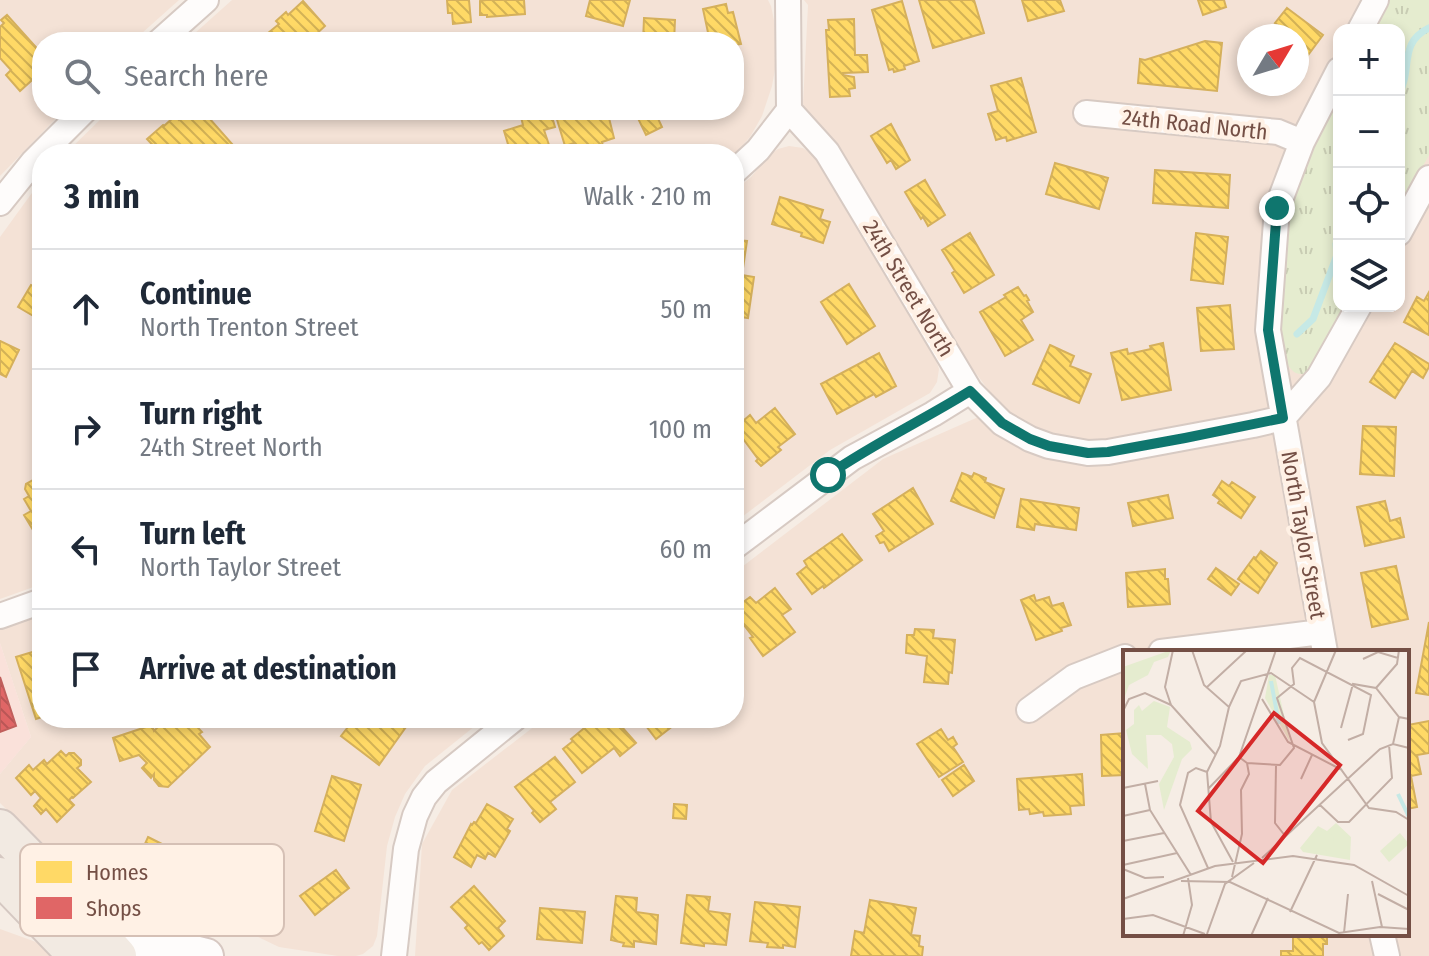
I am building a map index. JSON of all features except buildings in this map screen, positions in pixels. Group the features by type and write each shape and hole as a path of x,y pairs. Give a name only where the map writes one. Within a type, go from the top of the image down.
{"main road":[{"path":"0,828 20,848"},
{"path":"0,876 20,897"},
{"path":"77,936 96,947"}],"street":[{"path":"170,32 206,0"},
{"path":"744,163 789,110 788,0"},
{"path":"1363,24 1376,0"},
{"name":"North Taylor Street","path":"1323,642 1268,330 1277,208 1302,142 1333,82"},
{"name":"24th Street North","path":"789,110 827,152 970,391 1002,423 1049,446 1088,453 1108,452 1283,418"},
{"name":"24th Road North","path":"1086,113 1278,132 1302,142"},
{"path":"51,144 75,120"},
{"path":"0,203 32,163"},
{"path":"1405,222 1429,178"},
{"path":"1283,418 1319,377 1356,312"},
{"path":"744,539 852,458 970,391"},
{"path":"0,616 32,605"},
{"path":"1193,650 1323,642"},
{"path":"1029,710 1074,677 1123,658"},
{"path":"394,956 406,849 415,816 436,782 503,728"},
{"path":"0,901 20,907"},
{"path":"1382,936 1387,956"},
{"path":"96,947 206,956"}],"shaded area":[{"path":"0,0 179,0 143,32 32,32 32,120 54,120 0,176"},
{"path":"232,0 768,0 776,30 776,64 762,116 744,144 75,144 100,120 744,120 744,32 196,32"},
{"path":"804,0 1429,0 1429,956 415,956 422,844 452,790 532,728 744,728 744,565 883,459 1001,407 963,356 803,104 808,5"},
{"path":"789,146 803,148 813,155 934,354 939,369 937,382 930,393 830,450 744,515 744,183 778,149"},
{"path":"32,193 32,588 0,599 0,237"},
{"path":"32,616 32,728 472,728 425,766 405,794 387,846 377,936 373,946 356,956 338,956 279,947 256,936 284,936 284,844 41,844 0,803 0,774 31,737 0,643 0,627"},
{"path":"0,643 31,737 0,774"},
{"path":"0,929 36,942 52,956 0,956"}],"green space":[{"path":"1388,0 1429,0 1429,155 1405,199 1405,24 1375,24"},
{"path":"1333,102 1333,312 1344,312 1310,372 1295,372 1286,359 1281,336 1283,277 1298,184 1319,127"}],"waterway":[{"path":"1405,75 1413,41 1429,28"},
{"path":"1297,334 1313,319 1337,255 1338,240"}],"route":[{"path":"828,475 852,458 970,391 1002,423 1030,439 1088,453 1108,452 1283,418 1268,330 1277,208"}]}
